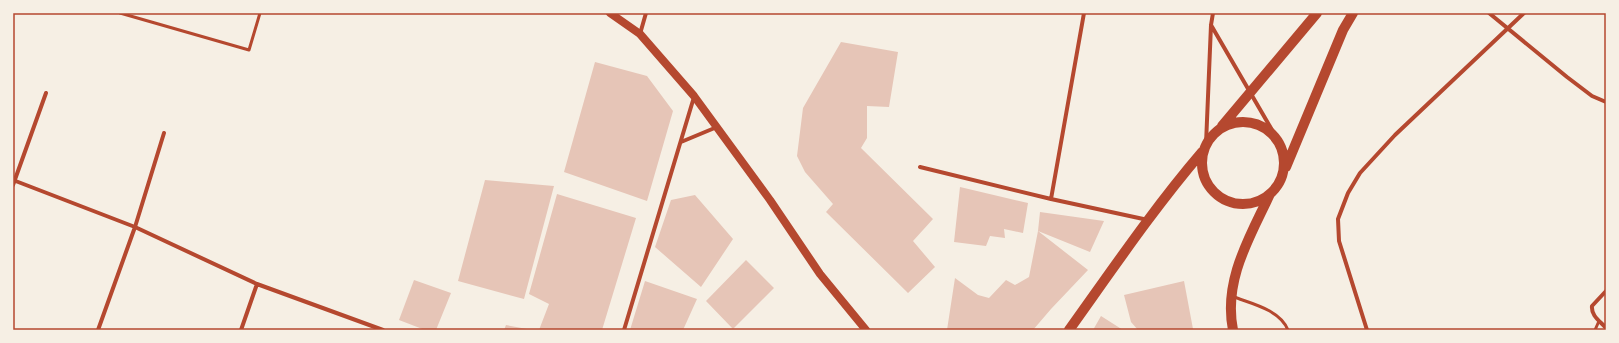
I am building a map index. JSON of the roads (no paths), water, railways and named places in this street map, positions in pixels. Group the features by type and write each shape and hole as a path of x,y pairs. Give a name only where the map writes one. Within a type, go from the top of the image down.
{"main road":[{"path":"610,13 640,34 694,96 770,200 820,274 866,330"},
{"path":"1221,128 1318,13"},
{"path":"1233,330 1230,312 1233,279 1242,255 1271,194 1278,186 1343,30 1353,13"},
{"path":"1069,330 1148,220 1204,148 1212,135 1221,128 1233,122 1246,122 1259,124 1270,132 1279,142 1283,152 1285,164 1283,175"},
{"path":"1204,148 1201,166 1204,178 1211,190 1221,198 1233,204 1246,204 1260,201 1271,194"}],"street":[{"path":"640,34 646,13"},
{"path":"1051,198 1084,13"},
{"path":"1204,148 1211,24 1213,13"},
{"path":"1489,13 1567,77 1592,96 1606,102"},
{"path":"1367,330 1339,241 1338,219 1348,193 1360,173 1395,135 1524,13"},
{"path":"1211,24 1279,142"},
{"path":"46,93 13,182 135,227 257,284 383,330"},
{"path":"624,330 694,96"},
{"path":"681,142 717,127"},
{"path":"98,330 135,227 164,133"},
{"path":"920,167 1148,220"},
{"path":"241,330 257,284"},
{"path":"1606,291 1592,306 1591,311 1606,328"}],"lane":[{"path":"120,13 249,50 260,13"},
{"path":"1231,296 1267,309 1286,324 1288,330"},
{"path":"1595,330 1599,321"}]}
